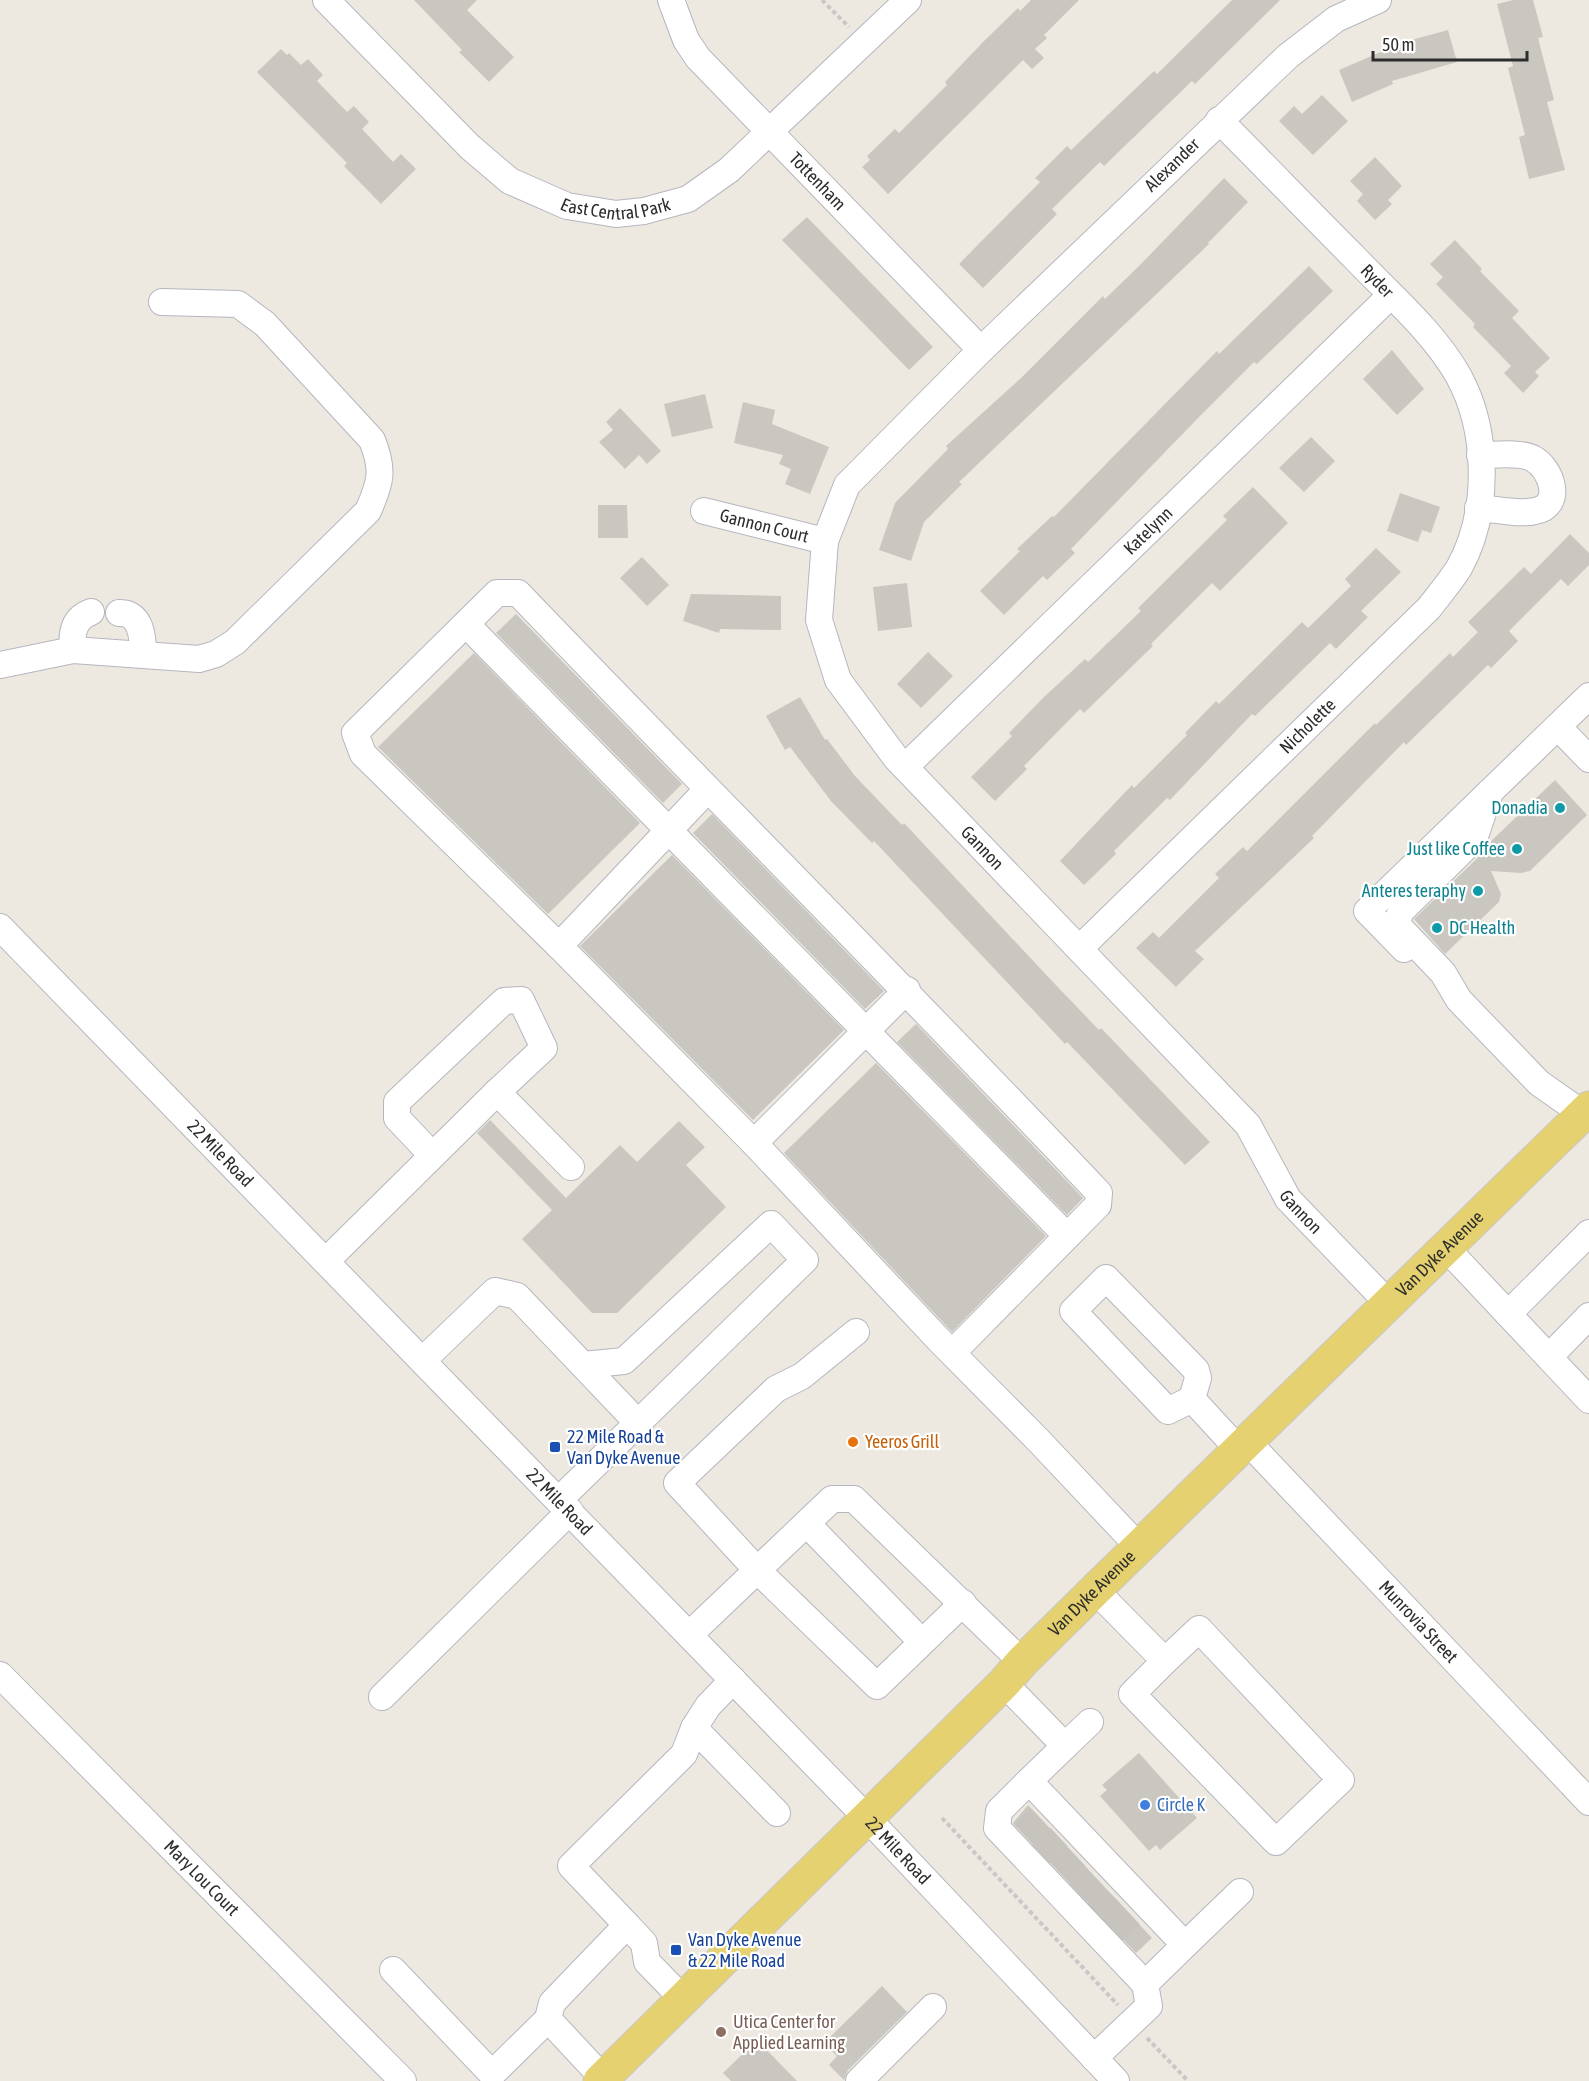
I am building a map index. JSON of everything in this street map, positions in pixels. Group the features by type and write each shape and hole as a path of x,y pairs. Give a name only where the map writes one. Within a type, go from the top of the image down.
{"main road":[{"name":"Van Dyke Avenue","path":"601,2079 1242,1445 1587,1113"}],"street":[{"name":"East Central Park","path":"326,0 490,165 510,181 567,206 616,214 644,211 688,199 729,170 908,0"},
{"name":"Tottenham","path":"671,0 690,48 981,350"},
{"name":"Alexander","path":"981,350 1219,120 1310,38 1336,19 1378,0"},
{"name":"Ryder","path":"1219,120 1391,295 1431,339 1458,376 1475,421 1481,464"},
{"name":"Katelynn","path":"905,767 1391,295"},
{"path":"0,665 73,650 143,653 199,659 216,654 235,642 368,511 377,490 381,463 372,440 265,324 238,304 162,302"},
{"name":"Gannon","path":"981,350 847,485 825,542 819,620 838,680 905,767 1248,1125 1288,1199 1389,1304"},
{"path":"1478,508 1535,511 1544,507 1551,499 1553,482 1544,466 1530,457 1481,464"},
{"name":"Nicholette","path":"1080,948 1429,608 1459,567 1468,546 1478,508 1481,464"},
{"name":"Gannon Court","path":"704,511 825,542"},
{"path":"952,1353 1098,1205 1100,1193 907,990 707,790 518,593 497,593 355,733 363,754 559,946 754,1143 952,1353 1139,1547"},
{"path":"73,650 71,636 76,625 82,615 91,612"},
{"path":"119,613 126,613 135,620 143,632 143,653"},
{"path":"466,624 1067,1236"},
{"path":"1587,1113 1539,1083 1459,1000 1443,989 1366,910 1589,696"},
{"path":"1557,727 1589,759"},
{"path":"559,946 707,790"},
{"path":"1459,1000 1443,973 1399,927 1398,919 1401,911 1474,839 1490,792"},
{"name":"22 Mile Road","path":"0,927 867,1818 1116,2081"},
{"path":"754,1143 907,990"},
{"path":"326,1261 431,1154 544,1048 521,1000 504,1001 397,1102 397,1118 431,1154"},
{"path":"497,1092 571,1167"},
{"path":"382,1697 564,1506 637,1422 805,1260 771,1224 624,1361 583,1365"},
{"path":"1508,1314 1589,1233"},
{"path":"1446,1248 1589,1400"},
{"path":"1106,1278 1196,1370 1198,1378 1192,1399 1168,1412 1073,1311 1106,1278"},
{"path":"423,1360 495,1291 517,1296 637,1422"},
{"path":"1549,1357 1589,1316"},
{"path":"856,1332 802,1376 776,1389 677,1483 756,1569 877,1686 963,1603"},
{"name":"Munrovia Street","path":"1192,1399 1242,1445 1589,1802"},
{"path":"689,1635 832,1499 854,1499 963,1603 1065,1746"},
{"path":"807,1524 922,1642"},
{"path":"1095,1590 1165,1660"},
{"path":"1199,1629 1341,1780 1276,1842 1132,1694 1165,1660 1199,1629"},
{"name":"Mary Lou Court","path":"0,1674 403,2081"},
{"path":"683,1999 647,1962 644,1943 571,1866 684,1754 694,1728 708,1706 733,1680"},
{"path":"1090,1722 999,1811 997,1828 1032,1826 1123,1922 1185,1945"},
{"path":"694,1728 777,1813"},
{"path":"1029,1781 1032,1826 1123,1922 1145,1984 1149,2006 1095,2058"},
{"path":"1145,1984 1240,1892"},
{"path":"393,1970 492,2074 548,2019 552,2003 627,1925"},
{"path":"859,2081 937,2011 873,2081"},
{"path":"548,2019 601,2079"}],"path":[{"path":"822,0 864,43"},
{"path":"942,1818 1188,2081"}],"building":[{"path":"414,0 477,0 467,10 514,57 489,82 459,52 462,50"},
{"path":"1031,0 1079,0 1044,35 1047,38 1035,49 1044,58 1032,69 1023,60 888,194 862,167 870,160 867,156 895,129 899,133 947,85 945,82 983,42 1018,8 1020,11"},
{"path":"1232,0 1280,0 1195,84 1192,81 1104,166 1100,162 1052,209 1057,214 983,288 959,264 1040,182 1035,178 1067,146 1071,150 1154,71 1157,74"},
{"path":"1513,0 1533,0 1543,37 1538,38 1554,100 1547,102 1565,170 1529,179 1519,137 1525,135 1508,68 1513,66 1497,4"},
{"path":"1448,30 1457,62 1392,81 1393,84 1352,102 1339,70 1404,42"},
{"path":"281,49 287,55 289,53 301,65 308,59 323,75 317,81 347,112 354,106 369,122 362,129 393,162 401,154 416,169 381,204 344,166 347,163 257,72"},
{"path":"1322,95 1348,121 1313,155 1279,121 1294,106 1302,114"},
{"path":"1375,157 1402,186 1388,200 1392,204 1375,220 1357,201 1363,194 1350,181"},
{"path":"1224,178 1248,202 1209,244 959,482 962,484 924,522 911,561 879,550 895,503 948,449 946,446 1021,378 1103,296 1105,299"},
{"path":"807,217 933,347 909,370 782,240"},
{"path":"1455,240 1482,269 1480,271 1519,311 1512,318 1550,358 1535,372 1539,376 1523,393 1504,373 1511,366 1436,284 1443,277 1430,264"},
{"path":"1309,266 1333,291 1257,364 1254,362 1200,416 1071,549 1075,553 1047,580 1043,576 1004,615 980,591 1020,551 1017,549 1052,516 1054,517 1217,351 1219,354"},
{"path":"1392,350 1424,389 1397,415 1363,379"},
{"path":"705,394 713,428 672,437 664,404"},
{"path":"743,402 775,410 772,424 829,447 810,494 785,484 791,469 779,464 783,455 734,443"},
{"path":"620,408 661,451 647,464 639,455 625,469 599,442 613,430 606,422"},
{"path":"1311,437 1335,461 1304,492 1279,468"},
{"path":"1253,487 1288,523 1220,591 1212,583 1151,644 1153,646 1084,713 1080,709 1024,766 1027,769 995,801 971,777 1012,736 1009,733 1043,698 1085,659 1088,662 1141,611 1138,608 1227,520 1223,516"},
{"path":"1400,493 1440,507 1431,533 1422,530 1418,542 1387,531"},
{"path":"598,505 627,505 628,538 598,538"},
{"path":"1570,534 1589,553 1589,565 1568,586 1561,579 1509,631 1518,641 1491,668 1488,665 1406,745 1404,742 1312,836 1314,838 1195,951 1204,959 1176,987 1136,948 1153,932 1159,938 1219,878 1215,874 1243,847 1247,851 1375,723 1376,725 1450,653 1453,657 1478,632 1468,622 1524,567 1531,574"},
{"path":"1376,548 1401,572 1361,611 1368,617 1336,649 1330,643 1255,716 1252,714 1170,800 1167,798 1114,851 1116,854 1084,885 1060,861 1132,785 1134,788 1187,735 1185,733 1216,701 1219,704 1302,622 1308,628 1351,586 1345,579"},
{"path":"642,557 669,585 647,606 620,578"},
{"path":"907,583 912,627 878,631 873,587"},
{"path":"691,594 781,596 781,630 720,629 719,633 683,621"},
{"path":"516,614 682,784 663,803 496,633"},
{"path":"928,652 953,676 921,708 897,684"},
{"path":"474,653 640,823 548,914 378,747"},
{"path":"800,697 825,740 827,739 855,776 902,825 904,823 1099,1030 1101,1028 1210,1142 1185,1165 1067,1042 1065,1044 874,841 872,843 831,801 790,747 785,750 766,716"},
{"path":"1555,780 1587,815 1530,871 1521,873 1491,871 1501,894 1499,902 1445,954 1414,919"},
{"path":"712,814 884,991 865,1009 693,833"},
{"path":"672,855 844,1030 753,1120 580,946"},
{"path":"916,1024 1083,1198 1067,1215 897,1042"},
{"path":"876,1063 1046,1236 952,1332 784,1153"},
{"path":"490,1120 566,1198 620,1145 637,1162 679,1121 705,1147 686,1165 726,1207 617,1313 592,1313 522,1239 552,1210 477,1133"},
{"path":"1139,1753 1197,1818 1160,1850 1156,1845 1149,1851 1100,1796 1107,1790 1102,1785"},
{"path":"1028,1805 1152,1938 1136,1953 1013,1823"},
{"path":"882,1986 907,2012 848,2070 844,2080 829,2065 837,2056 824,2043"},
{"path":"757,2040 797,2081 731,2081 723,2073"}],"tunnel":[{"path":"1023,1834 1040,1818"},
{"path":"1041,1854 1059,1837"},
{"path":"1060,1873 1077,1857"},
{"path":"1078,1893 1095,1877"},
{"path":"1096,1913 1113,1896"},
{"path":"1114,1931 1131,1915"}],"place":[{"name":"Donadia","path":"1560,808"},
{"name":"Just like Coffee","path":"1517,849"},
{"name":"Anteres teraphy","path":"1478,891"},
{"name":"DC Health","path":"1437,928"},
{"name":"Yeeros Grill","path":"853,1442"},
{"name":"22 Mile Road & Van Dyke Avenue","path":"555,1447"},
{"name":"Circle K","path":"1145,1805"},
{"name":"Van Dyke Avenue & 22 Mile Road","path":"676,1950"},
{"name":"Utica Center for Applied Learning","path":"721,2032"}]}
